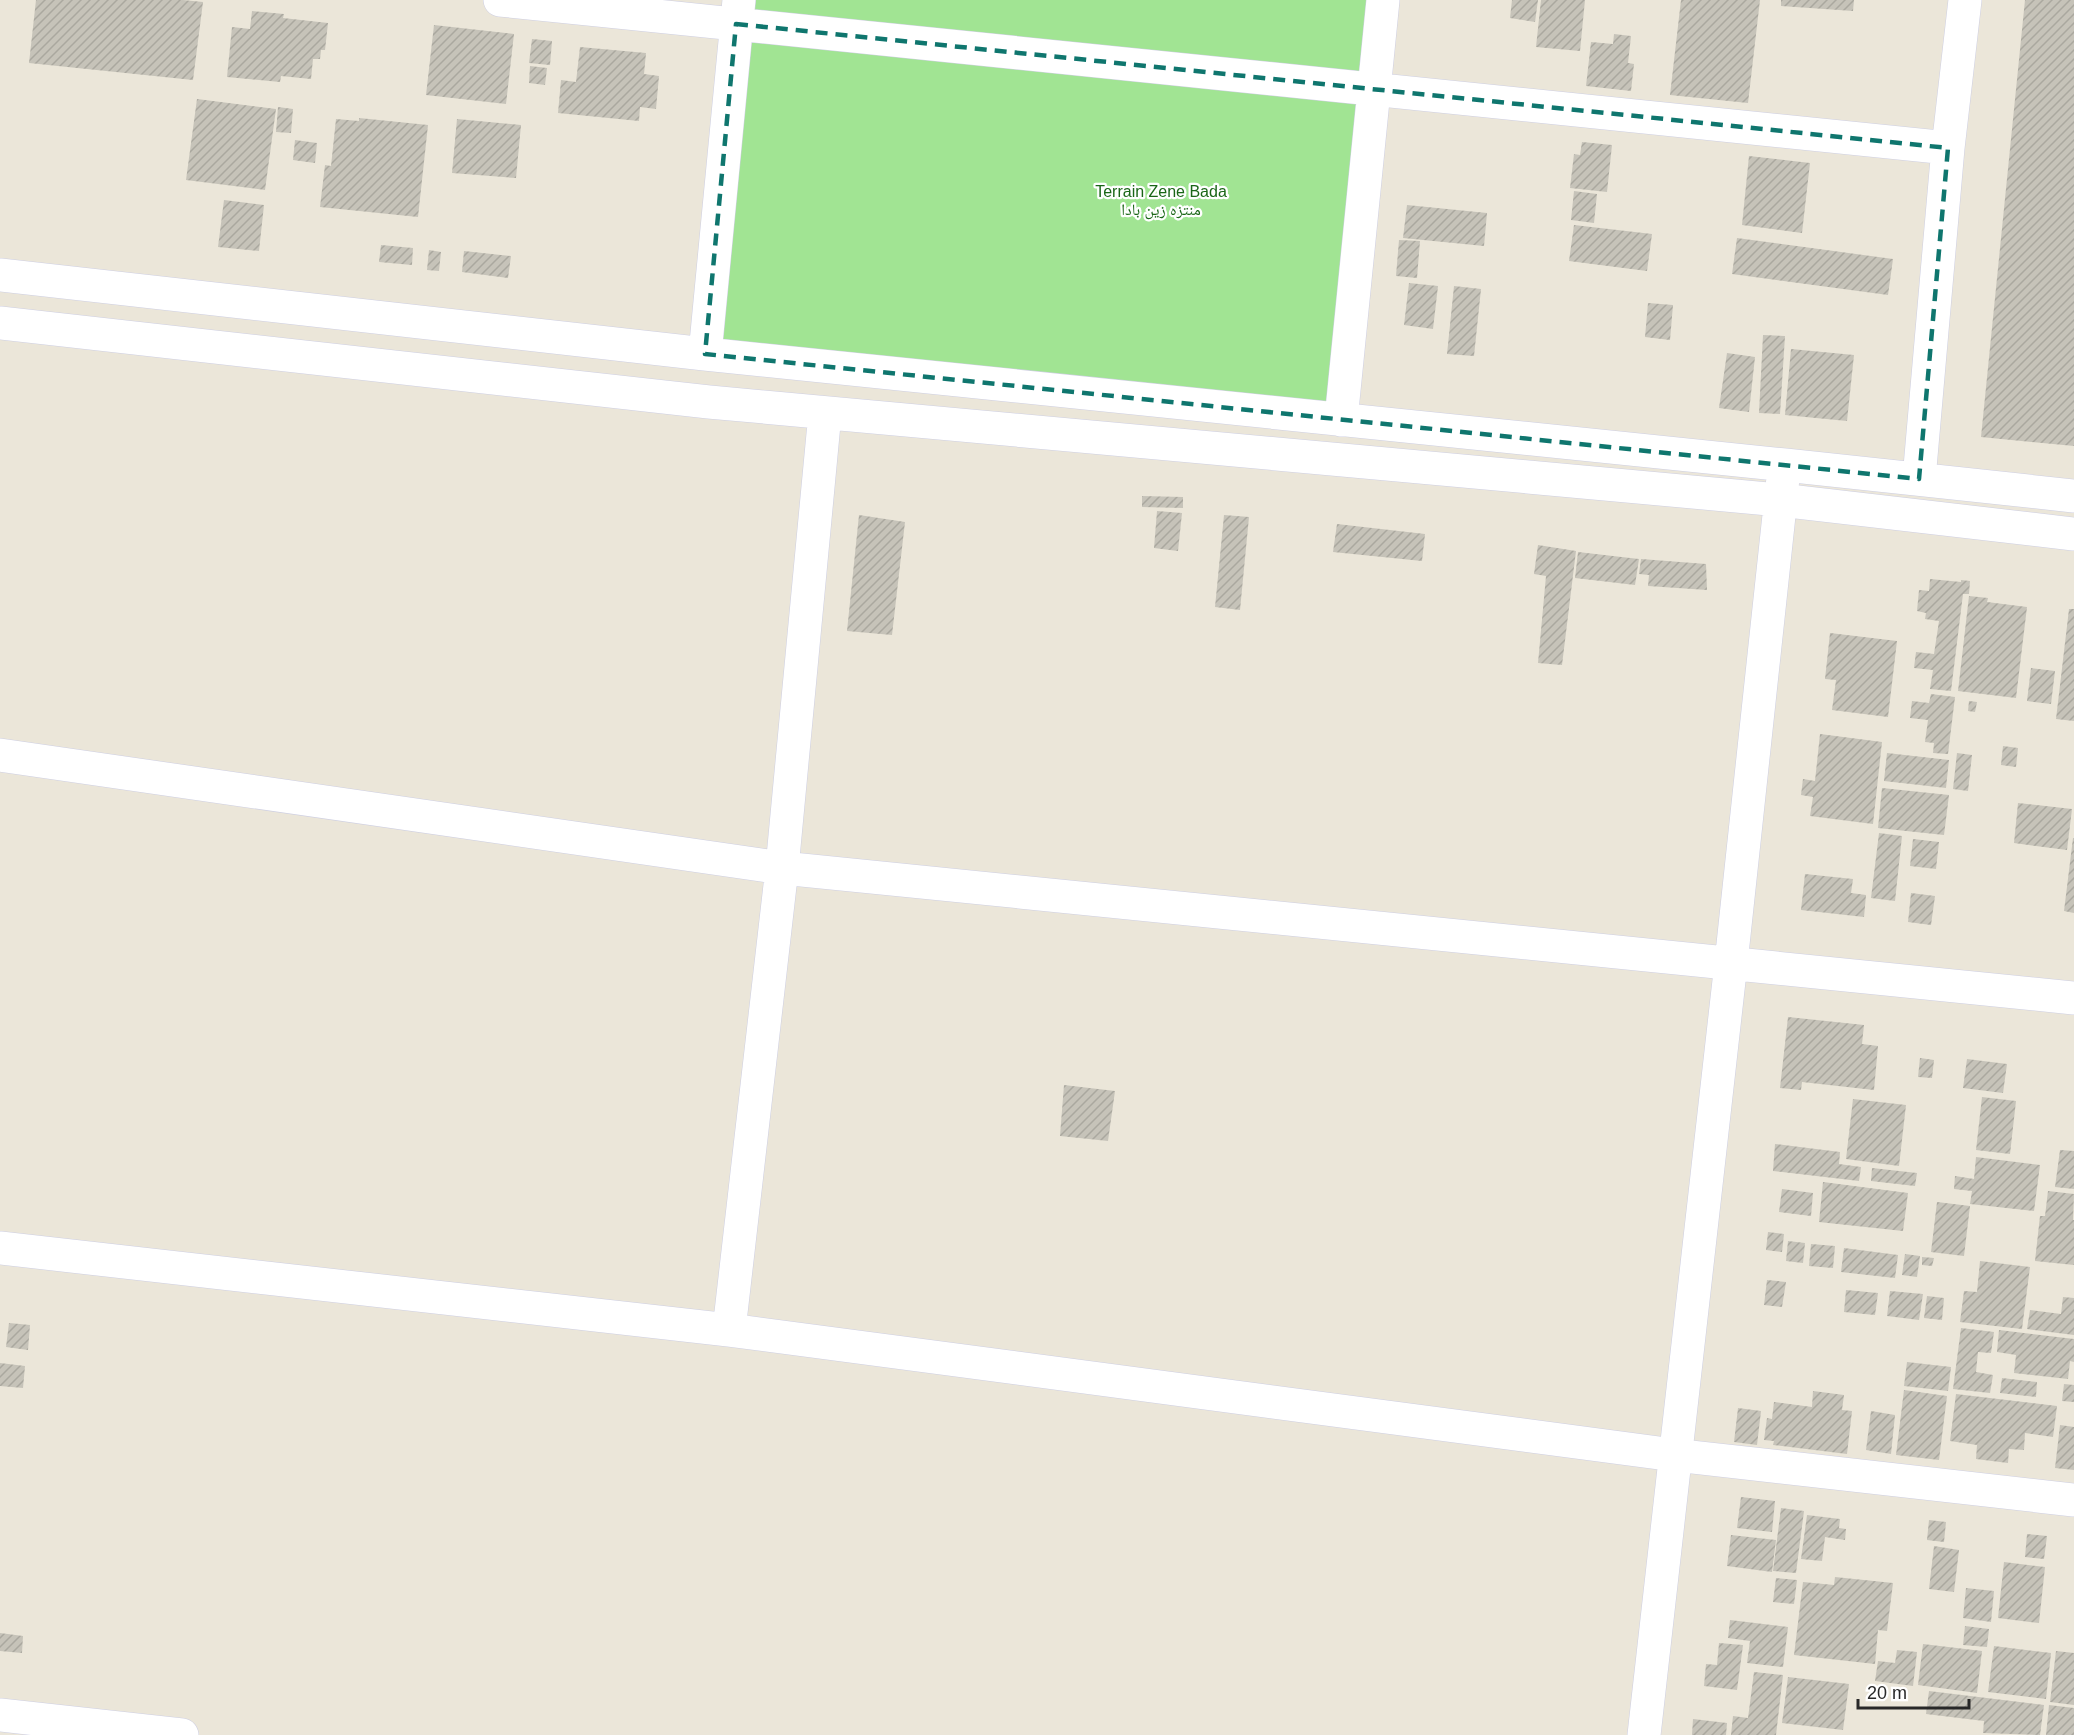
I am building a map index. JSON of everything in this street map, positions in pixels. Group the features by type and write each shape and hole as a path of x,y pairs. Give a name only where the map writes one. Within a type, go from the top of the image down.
{"street":[{"path":"500,0 737,12 1374,90 1948,148"},
{"path":"1341,420 1383,0"},
{"path":"1919,479 1948,148 1965,0"},
{"path":"705,354 737,12"},
{"path":"0,275 705,354 2074,496"},
{"path":"0,323 709,402 1780,500 2074,534"},
{"path":"729,1330 782,868 825,413"},
{"path":"1644,1735 1785,465"},
{"path":"0,755 782,868 2074,998"},
{"path":"0,1248 729,1330 1674,1455 2074,1500"},
{"path":"0,1715 182,1735"}],"highlighted area":[{"path":"736,24 1948,148 1919,479 705,354"}],"green space":[{"name":"Terrain Zene Bada منتزه زين بادا","path":"743,0 1383,0 1341,420 705,354"}],"building":[{"path":"36,0 203,2 193,80 29,63"},
{"path":"1512,0 1538,0 1535,22 1510,18"},
{"path":"1541,0 1585,0 1580,51 1536,47"},
{"path":"1681,0 1760,0 1748,103 1670,95"},
{"path":"1781,0 1854,0 1853,11 1781,6"},
{"path":"2025,0 2074,0 2074,446 1981,437"},
{"path":"252,11 284,14 283,18 328,23 325,50 321,50 320,59 313,59 311,79 281,76 280,82 227,77 232,27 250,29"},
{"path":"434,25 514,34 506,104 426,95"},
{"path":"1614,34 1631,36 1628,63 1634,64 1631,91 1586,86 1591,42 1613,44"},
{"path":"532,39 552,41 550,65 529,63"},
{"path":"580,47 646,53 644,74 659,76 656,109 640,107 639,121 558,113 561,80 576,82"},
{"path":"530,66 547,68 545,85 529,83"},
{"path":"197,99 276,109 265,190 186,180"},
{"path":"278,107 293,109 291,133 276,132"},
{"path":"359,118 428,125 418,217 320,207 325,165 331,166 336,119 359,121"},
{"path":"457,119 521,125 516,178 452,173"},
{"path":"295,140 317,143 315,163 293,160"},
{"path":"1582,142 1612,145 1607,192 1570,188 1574,154 1580,155"},
{"path":"1749,156 1810,163 1802,233 1742,225"},
{"path":"1574,191 1597,194 1594,223 1571,220"},
{"path":"224,200 264,205 259,251 218,247"},
{"path":"1407,205 1487,213 1484,246 1403,238"},
{"path":"1574,225 1652,234 1647,271 1569,261"},
{"path":"1737,238 1893,259 1888,295 1732,274"},
{"path":"1399,240 1420,241 1417,278 1396,276"},
{"path":"381,245 413,248 412,265 379,262"},
{"path":"429,250 441,252 439,271 427,270"},
{"path":"464,251 511,256 508,278 462,272"},
{"path":"1409,283 1438,286 1433,329 1404,325"},
{"path":"1454,286 1481,289 1474,356 1447,354"},
{"path":"1648,303 1673,305 1670,340 1645,337"},
{"path":"1763,335 1785,336 1780,414 1759,413"},
{"path":"1791,349 1854,355 1847,421 1785,415"},
{"path":"1727,353 1755,357 1749,412 1719,408"},
{"path":"1142,496 1183,497 1183,508 1142,507"},
{"path":"1157,511 1182,513 1178,551 1154,548"},
{"path":"859,515 905,522 892,635 847,631"},
{"path":"1224,515 1249,517 1240,610 1215,607"},
{"path":"1337,524 1425,534 1422,561 1333,552"},
{"path":"1538,545 1576,551 1562,665 1538,663 1546,576 1534,574"},
{"path":"1578,552 1639,559 1635,585 1575,578"},
{"path":"1641,559 1706,564 1707,590 1648,586 1649,575 1639,574"},
{"path":"1930,579 1970,581 1969,594 1963,594 1951,691 1930,689 1933,670 1914,668 1916,652 1934,654 1939,621 1925,619 1926,613 1917,611 1919,590 1929,591"},
{"path":"1969,596 1988,598 1987,602 2027,607 2016,698 1958,691"},
{"path":"2069,609 2074,609 2074,721 2056,719"},
{"path":"1830,633 1897,641 1888,717 1832,710 1836,680 1825,679"},
{"path":"2031,668 2055,671 2051,704 2027,701"},
{"path":"1931,694 1955,697 1948,754 1933,753 1934,743 1925,742 1928,720 1910,718 1912,701 1929,703"},
{"path":"1969,701 1977,702 1975,712 1968,711"},
{"path":"1820,734 1882,742 1873,824 1810,816 1813,797 1801,795 1803,779 1815,781"},
{"path":"2003,746 2018,748 2016,767 2001,765"},
{"path":"1887,753 1949,760 1946,788 1884,781"},
{"path":"1957,753 1972,755 1968,791 1953,789"},
{"path":"1882,788 1949,795 1944,835 1878,828"},
{"path":"2018,803 2072,809 2067,850 2014,843"},
{"path":"1879,833 1902,836 1895,901 1871,898"},
{"path":"2074,838 2074,913 2064,911"},
{"path":"1913,839 1939,842 1936,869 1910,866"},
{"path":"1805,874 1853,879 1851,893 1866,895 1864,917 1801,910"},
{"path":"1911,893 1935,896 1931,925 1908,922"},
{"path":"1788,1017 1864,1025 1862,1044 1878,1046 1874,1090 1802,1082 1801,1090 1780,1088"},
{"path":"1920,1058 1934,1060 1932,1078 1918,1077"},
{"path":"1967,1059 2007,1064 2003,1093 1963,1088"},
{"path":"1064,1085 1115,1091 1108,1141 1060,1136"},
{"path":"1982,1097 2016,1101 2010,1154 1976,1150"},
{"path":"1853,1099 1906,1105 1899,1166 1846,1159"},
{"path":"1775,1144 1840,1152 1839,1164 1861,1167 1859,1181 1773,1171"},
{"path":"2060,1150 2074,1151 2074,1189 2055,1187"},
{"path":"1976,1157 2040,1165 2034,1211 1970,1204 1972,1191 1954,1189 1955,1176 1974,1179"},
{"path":"1872,1168 1917,1173 1915,1186 1871,1181"},
{"path":"1823,1182 1908,1193 1903,1231 1819,1222"},
{"path":"1782,1189 1813,1193 1811,1216 1779,1212"},
{"path":"2048,1191 2074,1194 2074,1265 2035,1261 2040,1216 2045,1216"},
{"path":"1937,1202 1970,1206 1964,1256 1931,1252"},
{"path":"1768,1232 1784,1234 1782,1252 1766,1250"},
{"path":"1788,1241 1805,1243 1803,1263 1786,1261"},
{"path":"1811,1244 1835,1246 1833,1268 1809,1266"},
{"path":"1844,1248 1898,1255 1895,1278 1841,1272"},
{"path":"1905,1254 1920,1256 1917,1277 1902,1275"},
{"path":"1922,1257 1934,1258 1932,1266 1922,1265"},
{"path":"1980,1261 2030,1267 2022,1329 1960,1322 1964,1291 1977,1292"},
{"path":"1767,1280 1786,1282 1782,1307 1764,1305"},
{"path":"1846,1290 1878,1293 1875,1315 1844,1312"},
{"path":"1890,1291 1923,1294 1919,1320 1887,1316"},
{"path":"1927,1296 1944,1298 1942,1320 1924,1318"},
{"path":"2063,1297 2074,1298 2074,1335 2027,1329 2030,1310 2061,1314"},
{"path":"9,1323 30,1325 28,1350 6,1347"},
{"path":"1961,1328 1994,1332 1991,1353 1978,1352 1976,1372 1993,1375 1990,1393 1953,1389"},
{"path":"1999,1330 2074,1339 2074,1362 2070,1361 2068,1379 2014,1373 2016,1355 1997,1352"},
{"path":"1907,1362 1951,1367 1948,1391 1904,1386"},
{"path":"0,1363 25,1366 23,1388 0,1386"},
{"path":"2002,1378 2037,1382 2036,1397 2000,1393"},
{"path":"2064,1384 2074,1385 2074,1402 2062,1401"},
{"path":"1904,1390 1947,1396 1939,1460 1896,1455"},
{"path":"1813,1391 1844,1395 1842,1410 1852,1411 1847,1454 1773,1445 1774,1441 1764,1440 1767,1418 1772,1419 1774,1402 1812,1407"},
{"path":"1956,1394 2057,1406 2053,1437 2025,1433 2024,1450 2009,1449 2008,1463 1976,1459 1977,1445 1950,1441"},
{"path":"1738,1408 1761,1411 1757,1445 1734,1442"},
{"path":"1871,1411 1895,1415 1891,1454 1866,1450"},
{"path":"2060,1425 2074,1427 2074,1470 2055,1468"},
{"path":"1741,1497 1775,1501 1772,1532 1737,1528"},
{"path":"1781,1508 1804,1511 1796,1573 1773,1571"},
{"path":"1807,1515 1840,1519 1839,1528 1846,1529 1845,1540 1825,1537 1822,1561 1801,1559"},
{"path":"1929,1520 1946,1522 1944,1542 1927,1540"},
{"path":"2027,1534 2047,1536 2044,1559 2025,1557"},
{"path":"1731,1535 1776,1540 1772,1572 1727,1566"},
{"path":"1934,1546 1959,1550 1954,1592 1929,1589"},
{"path":"2004,1562 2045,1567 2039,1623 1998,1618"},
{"path":"1835,1577 1893,1583 1887,1631 1878,1630 1875,1664 1794,1655 1803,1582 1834,1585"},
{"path":"1776,1578 1797,1580 1794,1604 1773,1602"},
{"path":"1966,1588 1994,1591 1991,1622 1963,1618"},
{"path":"1730,1620 1788,1627 1783,1667 1747,1663 1750,1641 1728,1638"},
{"path":"1965,1626 1989,1629 1987,1647 1963,1645"},
{"path":"0,1633 23,1636 22,1653 0,1651"},
{"path":"1719,1643 1743,1645 1737,1690 1704,1686 1706,1664 1717,1665"},
{"path":"1923,1644 1982,1651 1977,1693 1918,1685"},
{"path":"1994,1646 2051,1653 2046,1699 1988,1692"},
{"path":"1897,1650 1917,1652 1913,1686 1875,1681 1878,1661 1895,1663"},
{"path":"2056,1651 2074,1653 2074,1705 2050,1702"},
{"path":"1754,1672 1783,1675 1776,1735 1731,1735 1733,1716 1748,1718"},
{"path":"1788,1677 1849,1684 1843,1730 1782,1723"},
{"path":"1929,1691 2044,1705 2040,1735 1983,1733 1984,1721 1926,1714"},
{"path":"2049,1705 2074,1708 2074,1735 2046,1735"},
{"path":"1693,1719 1727,1723 1726,1735 1692,1735"}]}
